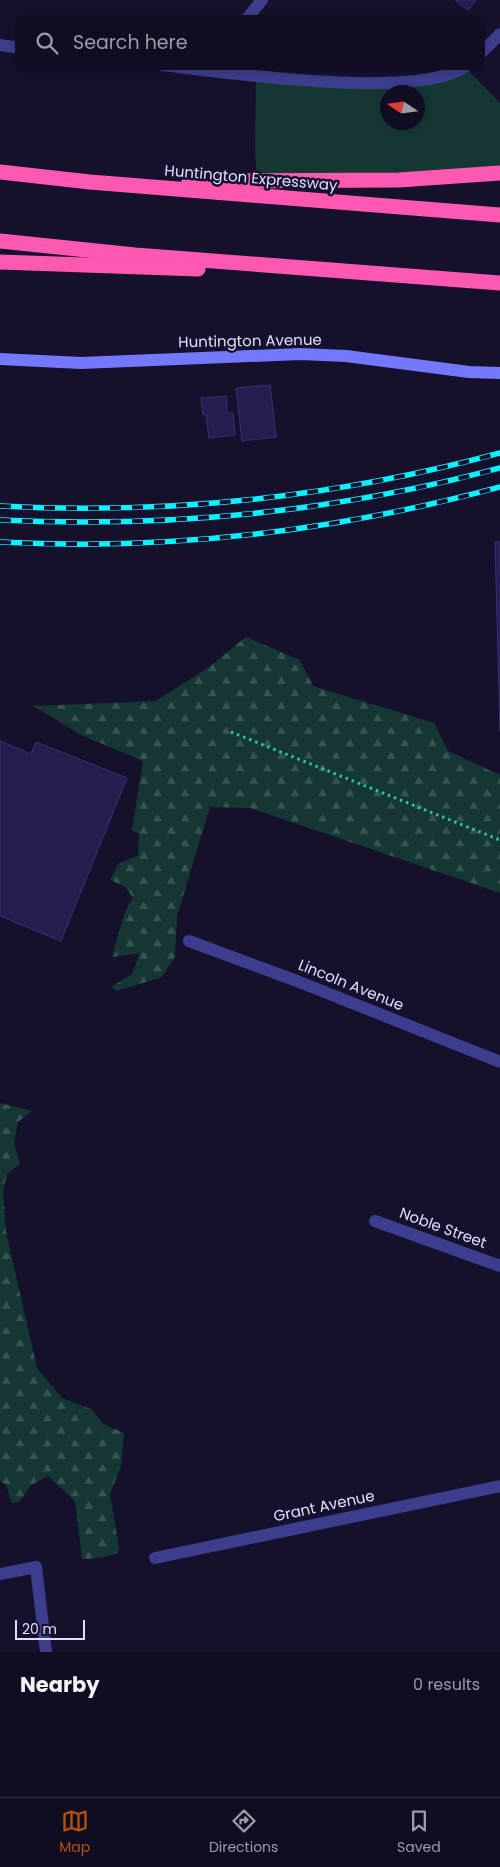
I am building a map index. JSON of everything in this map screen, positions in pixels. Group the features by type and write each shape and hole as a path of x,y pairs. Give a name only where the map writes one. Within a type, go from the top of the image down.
{"highway":[{"name":"Huntington Expressway","path":"0,172 90,182 500,215"},
{"path":"90,182 399,180 500,173"},
{"path":"0,241 135,255 500,283"},
{"path":"0,262 389,275"}],"main road":[{"name":"Huntington Avenue","path":"0,359 81,363 300,354 346,356 454,370 500,373"}],"street":[{"path":"250,15 262,0"},
{"path":"485,49 500,34"},
{"path":"0,45 15,47"},
{"path":"225,70 313,81 411,83 456,70"},
{"name":"Lincoln Avenue","path":"189,941 297,981 500,1062"},
{"name":"Noble Street","path":"374,1221 500,1266"},
{"name":"Grant Avenue","path":"156,1558 500,1486"},
{"path":"0,1574 36,1567 46,1652"}],"path":[{"path":"231,732 500,840"}],"green space":[{"path":"447,70 468,70 500,103 500,171 258,190 255,151 256,75 409,82"},
{"path":"246,637 300,660 313,686 434,723 448,751 500,775 500,893 250,808 210,807 177,916 175,957 162,977 117,991 111,987 132,974 140,953 112,957 125,912 133,897 124,886 110,880 119,863 138,856 139,834 132,830 143,761 79,734 34,706 156,701 209,667"},
{"path":"0,1103 32,1111 18,1122 14,1143 20,1164 7,1174 3,1191 6,1232 37,1368 62,1398 91,1409 103,1424 124,1433 121,1466 110,1494 119,1549 118,1553 100,1558 82,1559 75,1501 48,1476 31,1485 19,1502 12,1503 6,1485 0,1481"}],"building":[{"path":"455,0 476,0 468,10"},
{"path":"270,385 276,437 242,441 236,388"},
{"path":"226,396 227,413 233,413 235,435 209,438 206,414 203,415 201,398"},
{"path":"495,542 500,542 500,731"},
{"path":"0,741 31,754 36,742 127,778 61,941 0,916"}],"railway":[{"path":"0,506 126,508 252,499 377,481 500,453"},
{"path":"0,520 126,521 252,514 377,496 500,468"},
{"path":"0,542 126,543 252,534 315,526 377,515 500,487"}]}
